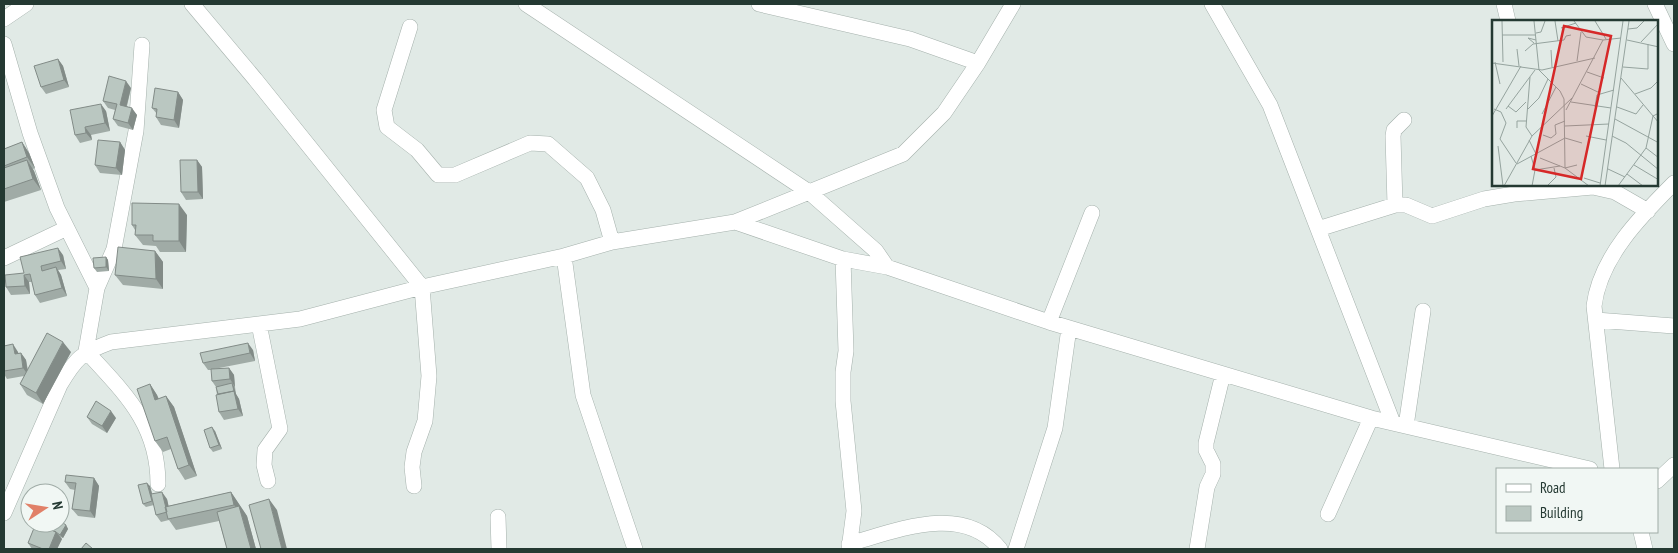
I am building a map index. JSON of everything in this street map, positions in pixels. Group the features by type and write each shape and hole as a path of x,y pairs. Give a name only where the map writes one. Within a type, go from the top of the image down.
{"street":[{"path":"4,19 26,4"},
{"path":"192,4 256,79 422,288 429,376 425,421 414,452 412,467 414,486"},
{"path":"526,4 809,192 876,251 887,266"},
{"path":"759,4 910,39 978,63"},
{"path":"4,513 9,486 60,385 71,366 86,351 111,342 300,319 422,288 564,256 612,242 735,222 903,154 944,113 978,63 1013,4"},
{"path":"1212,4 1270,105 1318,229 1400,425"},
{"path":"1504,4 1508,20"},
{"path":"1655,4 1674,44"},
{"path":"410,27 384,110 387,127 417,150 438,175 445,176 456,175 530,142 548,144 587,178 603,210 612,242"},
{"path":"4,44 30,133 57,208 97,288"},
{"path":"86,351 97,288 114,249 136,131 142,45"},
{"path":"1395,205 1393,136 1394,130 1404,120"},
{"path":"1612,468 1596,320 1596,289 1602,272 1626,237 1674,183"},
{"path":"1318,229 1395,205 1406,205 1432,216 1484,200 1514,194 1593,187 1614,192 1648,211"},
{"path":"1049,322 1092,213"},
{"path":"735,222 843,259 887,266 1049,322 1371,418 1586,468"},
{"path":"4,258 66,228"},
{"path":"564,256 583,396 635,549"},
{"path":"843,259 846,352 843,372 843,401 854,511 849,547 910,526 947,522 963,525 980,532 1000,549"},
{"path":"1400,425 1423,311"},
{"path":"1596,320 1674,326"},
{"path":"259,324 280,429 264,450 264,464 268,481"},
{"path":"1016,549 1055,428 1069,328"},
{"path":"86,351 130,400 141,416 153,442 158,464 158,484"},
{"path":"1197,549 1207,487 1213,474 1213,464 1206,450 1206,442 1223,374"},
{"path":"1328,514 1371,418"},
{"path":"1658,480 1674,465"},
{"path":"498,517 499,549"},
{"path":"1641,533 1645,549"}],"building":[{"path":"58,59 64,80 41,87 34,66"},
{"path":"109,76 126,81 120,105 132,108 128,123 113,119 117,104 103,101"},
{"path":"155,88 178,92 174,120 156,117 157,109 152,108"},
{"path":"101,104 105,123 85,127 86,133 75,135 70,110"},
{"path":"98,140 120,142 116,168 95,165"},
{"path":"22,142 27,157 4,166 4,149"},
{"path":"27,160 33,179 4,189 4,168"},
{"path":"180,160 197,160 198,192 181,192"},
{"path":"132,203 179,204 179,241 153,241 153,235 135,235 136,225 132,225"},
{"path":"118,247 155,251 156,279 115,275"},
{"path":"58,248 61,261 41,266 42,271 56,267 62,288 35,295 30,274 24,275 25,286 6,287 5,275 24,273 20,257"},
{"path":"106,257 106,267 94,268 93,258"},
{"path":"47,333 63,342 36,393 20,384"},
{"path":"248,343 250,353 203,363 200,353"},
{"path":"13,344 15,354 21,353 23,368 4,371 4,346"},
{"path":"229,368 230,379 212,381 211,369"},
{"path":"232,383 234,391 218,394 216,387"},
{"path":"150,384 155,400 166,396 189,465 178,469 167,437 155,441 137,389"},
{"path":"234,391 238,409 219,412 216,395"},
{"path":"96,401 111,411 102,426 87,417"},
{"path":"212,427 219,445 210,448 204,430"},
{"path":"66,475 94,478 90,511 72,509 76,483 65,482"},
{"path":"147,483 152,501 143,504 138,485"},
{"path":"162,492 167,512 156,515 151,494"},
{"path":"231,492 234,505 168,519 165,507"},
{"path":"269,499 282,549 261,549 249,505"},
{"path":"239,506 251,549 227,549 217,512"},
{"path":"32,533 56,533 49,549 43,549 28,543"},
{"path":"86,543 93,549 81,549"}]}
